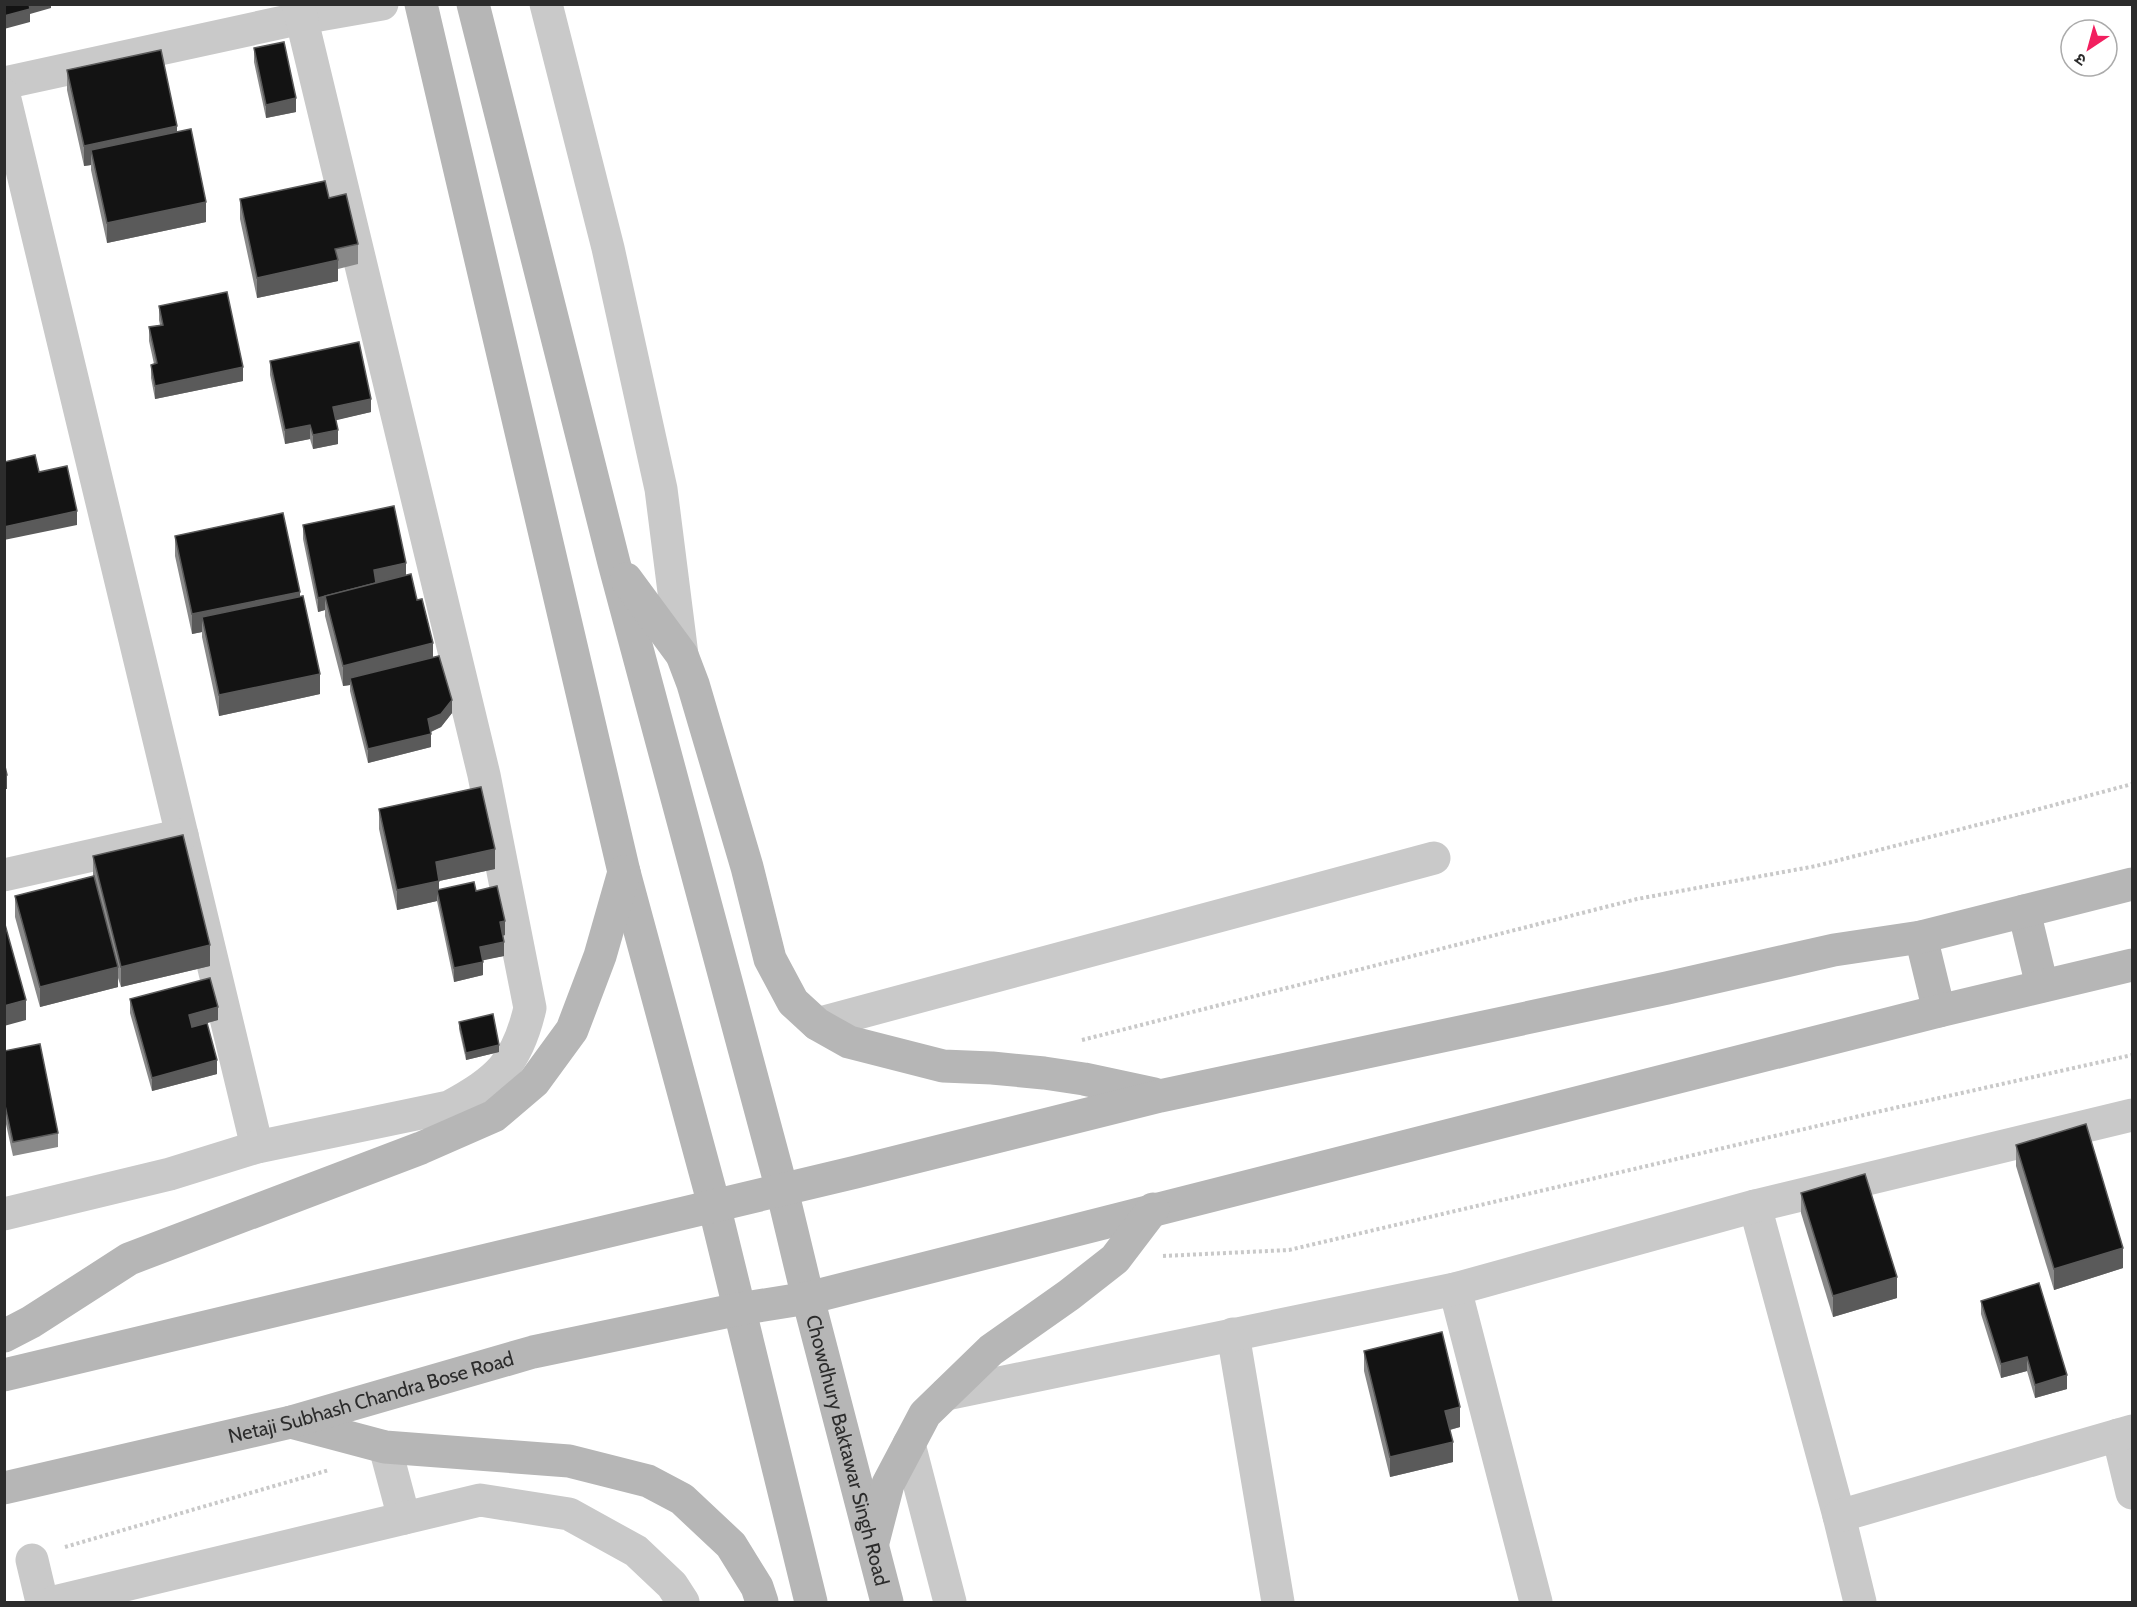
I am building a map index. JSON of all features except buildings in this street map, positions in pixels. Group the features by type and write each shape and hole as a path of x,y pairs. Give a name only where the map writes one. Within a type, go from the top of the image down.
{"main road":[{"path":"421,4 624,872 714,1205 811,1602"},
{"name":"Chowdhury Baktawar Singh Road","path":"473,4 614,564 782,1190 807,1298 887,1602"},
{"path":"614,564 682,655 693,684 747,867 770,959 793,1002 817,1024 849,1042 943,1066 1044,1073 1084,1079 1160,1096"},
{"path":"4,1336 31,1322 129,1259 421,1148 494,1116 534,1082 572,1030 600,956 624,872"},
{"path":"4,1375 782,1190 1160,1096 1656,991 1834,950 1921,937 2133,884"},
{"path":"2024,911 2042,986"},
{"path":"1921,937 1939,1011"},
{"name":"Netaji Subhash Chandra Bose Road","path":"4,1488 291,1422 533,1352 739,1309 807,1298 1939,1011 2133,965"},
{"path":"872,1544 888,1484 925,1414 991,1350 1069,1295 1115,1259 1153,1209"},
{"path":"291,1422 385,1447 569,1461 648,1481 682,1499 731,1545 757,1587 762,1602"}],"street":[{"path":"4,83 300,11 382,4"},
{"path":"546,4 608,248 661,489 682,655"},
{"path":"4,1214 170,1174 257,1147 448,1107 474,1093 497,1076 524,1035 530,1008 484,775 300,11"},
{"path":"4,94 257,1147"},
{"path":"4,875 182,835"},
{"path":"817,1024 1434,858"},
{"path":"946,1394 1455,1288 1755,1206 2133,1115"},
{"path":"1755,1206 1860,1602"},
{"path":"1455,1288 1536,1602"},
{"path":"1233,1334 1278,1602"},
{"path":"1839,1516 2125,1433 2133,1493"},
{"path":"909,1443 950,1602"},
{"path":"385,1447 404,1518"},
{"path":"54,1602 480,1500 569,1514 636,1551 672,1585 683,1602"},
{"path":"32,1560 42,1602"}],"path":[{"path":"1079,1041 1638,899 1816,867 2133,783"},
{"path":"1115,1259 1289,1250 1881,1111 2133,1055"},
{"path":"32,1560 64,1548 351,1464 385,1447"}]}
